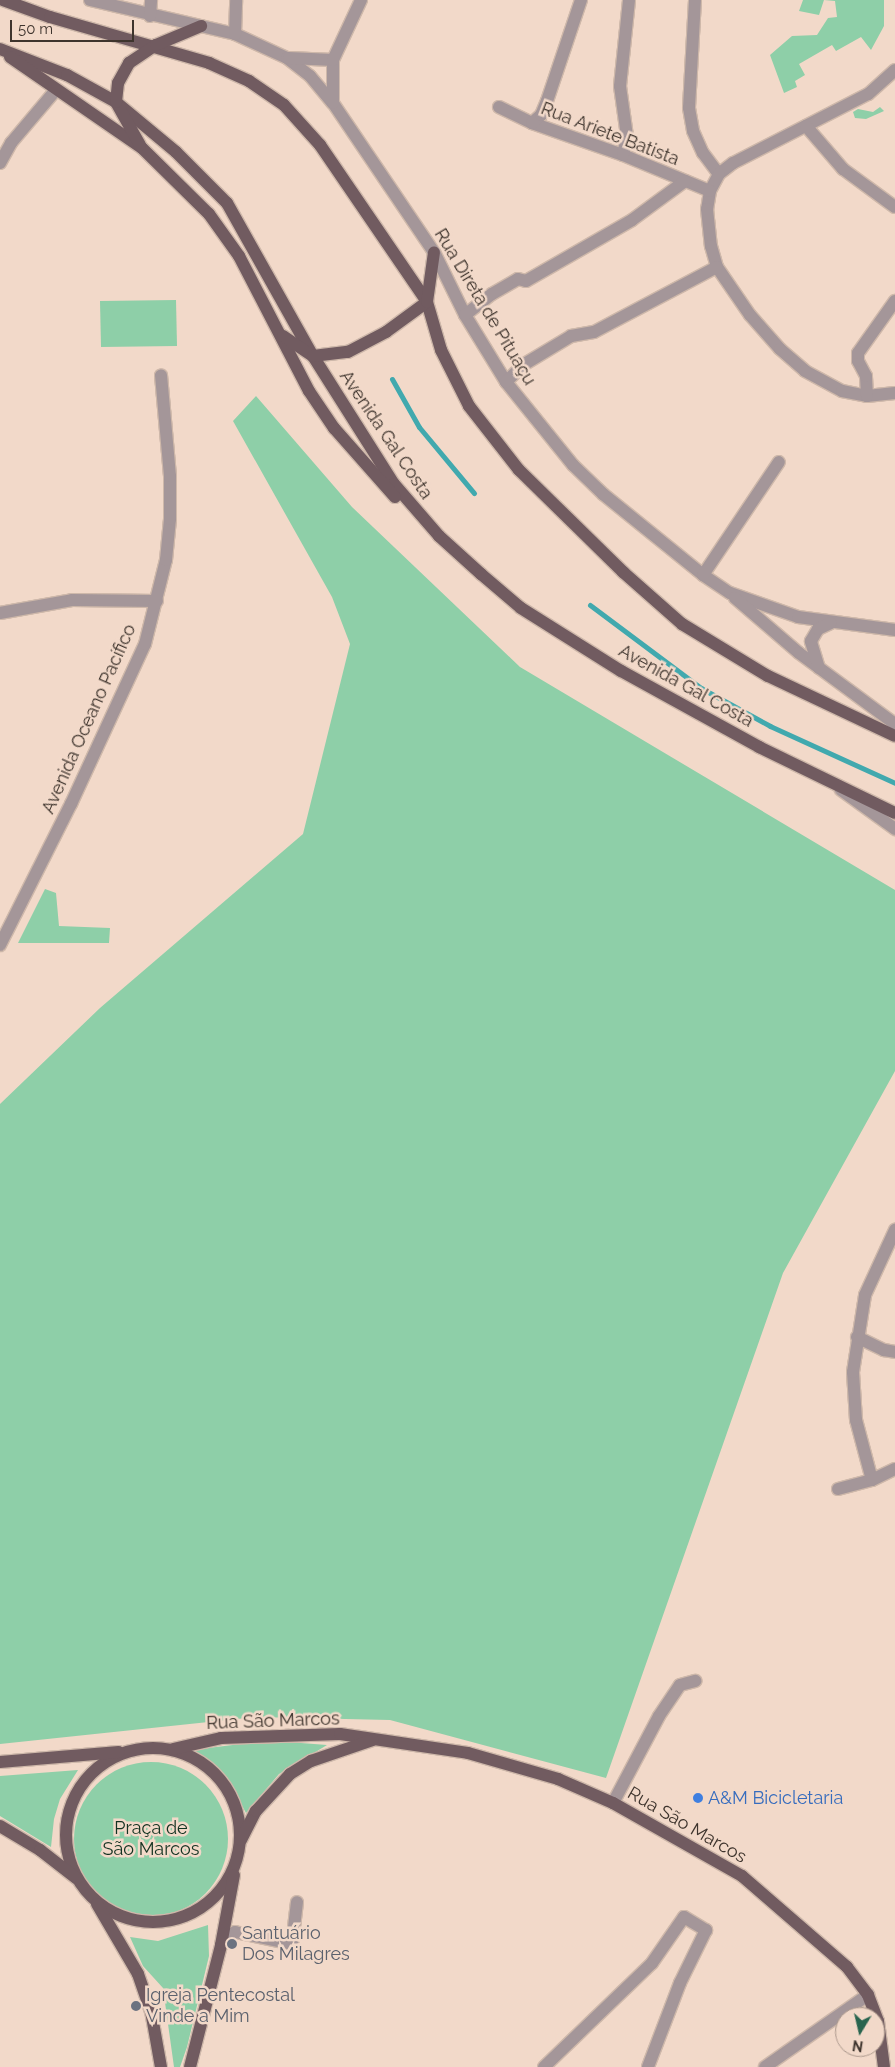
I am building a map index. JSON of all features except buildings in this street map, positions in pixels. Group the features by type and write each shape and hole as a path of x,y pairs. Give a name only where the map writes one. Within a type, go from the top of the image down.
{"main road":[{"path":"3,0 107,34 156,45 209,63 249,81 284,105 320,145 427,302 441,350 470,406 519,470 623,572 682,624 768,676 895,736"},
{"path":"142,148 116,102 118,83 129,63 156,45 201,26"},
{"path":"0,49 56,91 142,148 209,214 239,256 309,391 334,428 391,494 414,509"},
{"name":"Avenida Gal Costa","path":"0,49 67,75 116,102 176,152 227,204 313,356 364,440 414,509 446,542 521,608 621,671 837,787 895,813"},
{"path":"279,333 313,356 348,352 386,332 427,302 434,252"},
{"name":"Rua São Marcos","path":"172,1749 221,1738 311,1733 375,1740 468,1753 503,1762 558,1779 613,1803 742,1876 828,1948 847,1967 868,1995 878,2021 884,2067"},
{"name":"Rua São Marcos","path":"241,1840 256,1811 290,1774 311,1761 375,1740"},
{"path":"0,1762 126,1751 149,1747 172,1749 193,1757 211,1769 226,1785 238,1811 241,1840 221,1945 190,2067"},
{"path":"78,1879 69,1858 65,1836 68,1814 76,1792 89,1775 106,1761 126,1751"},
{"path":"0,1826 40,1850 78,1879 95,1899 138,1974 151,2011 161,2067"},
{"path":"95,1899 110,1910 136,1920 165,1921 184,1917 216,1896 236,1865"}],"street":[{"name":"Rua Direta de Pituaçu","path":"90,0 150,16 235,34 287,58 310,76 333,103 434,252 465,315 506,382 574,465 630,517 703,576 730,593 798,617 895,630"},
{"path":"150,16 151,0"},
{"path":"235,34 236,0"},
{"path":"333,103 333,60 361,0"},
{"path":"532,123 541,115 548,101 581,0"},
{"path":"623,155 627,136 620,86 629,0"},
{"path":"695,0 689,108 693,131 703,153 719,174"},
{"path":"287,58 333,60"},
{"path":"895,70 868,94 733,163 719,174 710,191 708,226 717,267 750,316 805,371 842,391 867,396 895,393"},
{"path":"0,163 11,143 56,91"},
{"name":"Rua Ariete Batista","path":"499,107 532,123 623,155 710,191"},
{"path":"806,126 843,169 895,207"},
{"path":"465,315 492,294 518,279 526,280 632,220 684,181"},
{"path":"506,382 523,365 572,336 594,332 717,267"},
{"path":"867,396 866,376 858,361 858,353 895,301"},
{"name":"Avenida Oceano Pacífico","path":"0,945 145,644 157,601 170,519 170,476 161,375"},
{"path":"703,576 779,462"},
{"path":"730,593 819,668 895,724"},
{"path":"0,612 64,600 157,601"},
{"path":"819,668 811,641 818,629 834,622"},
{"path":"837,787 895,829"},
{"path":"872,1480 852,1394 857,1337 865,1295 895,1230"},
{"path":"857,1337 884,1350 895,1352"},
{"path":"838,1489 872,1480 895,1469"},
{"path":"613,1803 659,1716 680,1685 695,1681"},
{"path":"221,1945 235,1932 292,1944 297,1902"},
{"path":"544,2067 646,1968 681,1918 706,1930 680,1983 648,2067"},
{"path":"765,2067 868,1995"}],"green space":[{"path":"803,0 824,0 819,15 799,11"},
{"path":"824,0 884,0 884,26 871,50 861,37 836,51 832,45 799,64 805,75 795,81 797,87 784,93 770,55 792,36 817,35 828,18 837,17 835,1"},
{"path":"880,107 884,111 866,119 855,118 853,112 858,109 873,112"},
{"path":"176,300 177,346 101,347 100,301"},
{"path":"256,396 352,507 520,667 895,890 895,1071 783,1273 606,1778 390,1720 256,1717 0,1744 0,1104 100,1008 303,834 350,644 332,597 233,421"},
{"path":"45,889 56,893 59,926 110,928 109,943 18,943"},
{"path":"249,1743 327,1745 279,1774 246,1813 227,1777 192,1750"},
{"name":"Praça de São Marcos","path":"151,1762 180,1768 194,1775 205,1785 215,1796 222,1810 228,1839 222,1868 215,1882 205,1893 194,1903 180,1910 151,1916 122,1910 108,1903 97,1893 87,1882 80,1868 74,1839 80,1810 87,1796 97,1785 108,1775 122,1768"},
{"path":"78,1770 60,1799 54,1819 51,1847 0,1816 0,1776"},
{"path":"208,1925 209,1956 187,2047 180,2067 174,2067 163,1988 143,1966 130,1937 158,1941"}],"waterway":[{"path":"392,379 419,427 474,493"},
{"path":"590,605 701,688 770,726 895,783"}],"place":[{"name":"A&M Bicicletaria","path":"698,1798"},
{"name":"Santuário Dos Milagres","path":"232,1944"},
{"name":"Igreja Pentecostal Vinde a Mim","path":"136,2006"}]}
